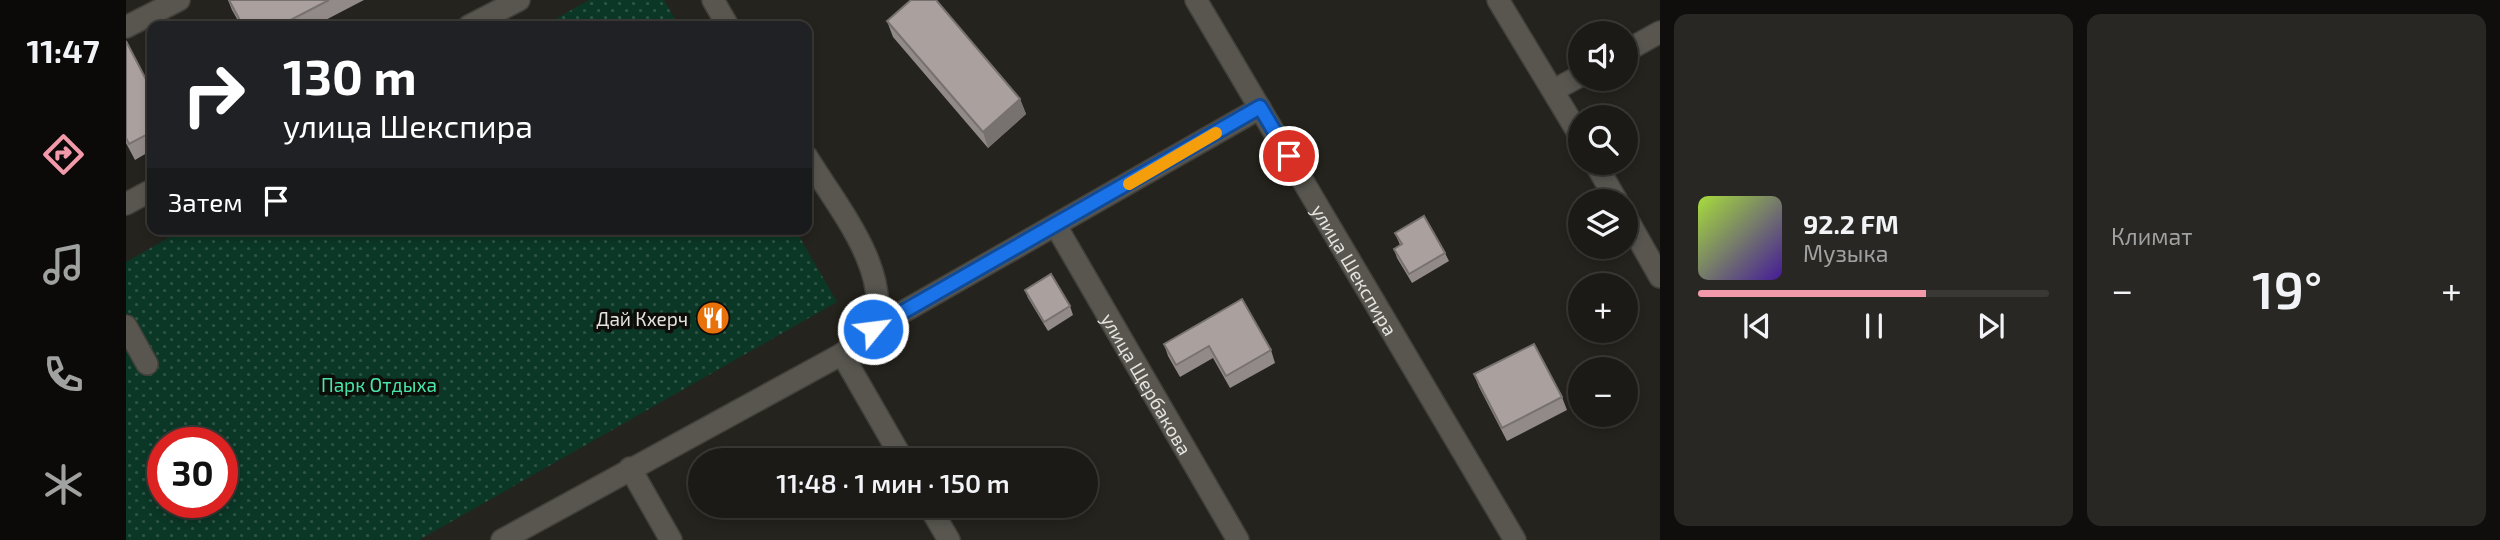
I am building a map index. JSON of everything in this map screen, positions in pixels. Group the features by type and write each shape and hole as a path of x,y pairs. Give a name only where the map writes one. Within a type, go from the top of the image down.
{"street":[{"path":"126,27 179,0"},
{"path":"479,21 519,0"},
{"path":"713,0 726,21"},
{"name":"улица Шекспира","path":"1196,0 1515,540"},
{"path":"1499,0 1568,115"},
{"path":"1638,45 1660,33"},
{"path":"1554,90 1568,82"},
{"path":"502,540 842,354 873,329 1260,107"},
{"path":"812,165 872,266 878,287 879,311 873,329"},
{"path":"126,204 147,193"},
{"name":"улица Щербакова","path":"1056,226 1238,540"},
{"path":"1638,238 1660,277"},
{"path":"126,326 147,364"},
{"path":"842,354 896,448"},
{"path":"630,468 671,540"},
{"path":"936,518 949,540"}],"green space":[{"path":"589,0 664,0 676,21 552,21"},
{"name":"Парк Отдыха","path":"173,235 798,235 837,302 419,540 126,540 126,262"}],"building":[{"path":"229,0 329,0 289,21 240,21"},
{"path":"911,0 936,0 1020,99 983,132 887,21"},
{"path":"126,41 147,81 147,135 129,144 126,138"},
{"path":"1424,216 1445,253 1409,274 1394,249 1402,244 1395,233"},
{"path":"1051,274 1070,306 1044,322 1025,290"},
{"path":"1242,299 1271,350 1226,376 1209,346 1176,365 1164,344"},
{"path":"1534,344 1562,397 1502,428 1474,374"}],"slow traffic":[{"path":"1129,184 1216,133"}],"place":[{"name":"Дай Кхерч","path":"713,318"}],"route":[{"path":"873,329 1260,107 1289,156"}]}
